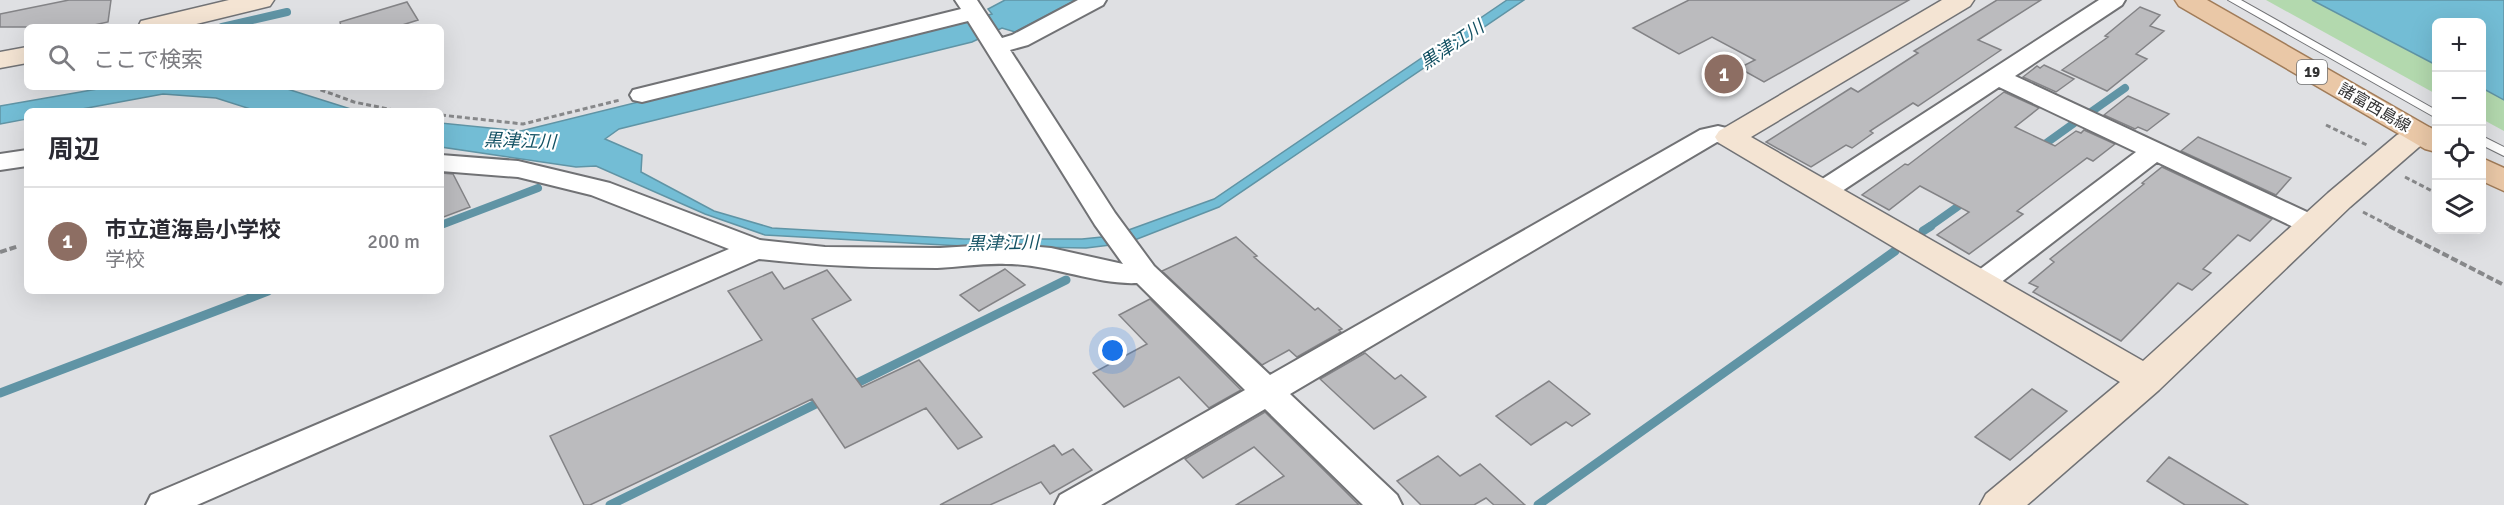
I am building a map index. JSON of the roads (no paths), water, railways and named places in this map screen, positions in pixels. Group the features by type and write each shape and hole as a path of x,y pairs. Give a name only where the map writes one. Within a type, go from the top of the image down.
{"main road":[{"name":"諸富西島線","path":"2188,0 2431,130"},
{"path":"2486,171 2504,181"}],"street":[{"path":"163,24 261,0"},
{"path":"992,43 1020,40 1095,0"},
{"path":"1730,137 1961,0"},
{"path":"1823,191 2114,0"},
{"path":"642,94 970,7 1105,219 1135,262 1385,505"},
{"path":"0,60 24,56"},
{"path":"1998,77 2312,225"},
{"path":"2000,505 2146,380 2384,160 2431,130"},
{"path":"1072,505 1709,136 1718,134 1730,137 2146,380"},
{"path":"1981,283 2155,151"},
{"path":"0,162 24,158"},
{"path":"444,163 518,169 600,189 756,249 825,257 940,258 1006,254 1051,258 1122,274 1135,262"},
{"path":"163,505 756,249"}],"lane":[{"path":"2233,0 2431,130"},
{"path":"2486,143 2504,152"}],"water":[{"name":"黒津江川","path":"1005,0 1076,0 1015,32 1002,28 972,42 619,129 605,139 642,155 641,172 714,211 772,228 964,239 1082,239 1112,236 1214,199 1507,0 1524,0 1219,207 1127,243 1086,248 962,246 765,235 705,214 596,166 576,167 444,147 444,123 521,131 992,14 988,9"},
{"path":"2312,0 2504,0 2504,100 2486,90 2486,18 2432,18 2432,63"},
{"path":"92,90 290,90 348,108 248,108 216,98 163,94 87,108 24,108 24,120 0,124 0,106"}],"waterway":[{"path":"235,24 287,12"},
{"path":"2091,112 2125,88"},
{"path":"2038,149 2077,121"},
{"path":"444,224 538,188"},
{"path":"1929,227 1967,200"},
{"path":"1923,231 1931,226"},
{"path":"1538,505 1895,251"},
{"path":"849,387 1066,280"},
{"path":"0,393 260,294"},
{"path":"610,505 824,400"}],"place":[{"name":"市立道海島小学校","path":"1724,74"}]}
